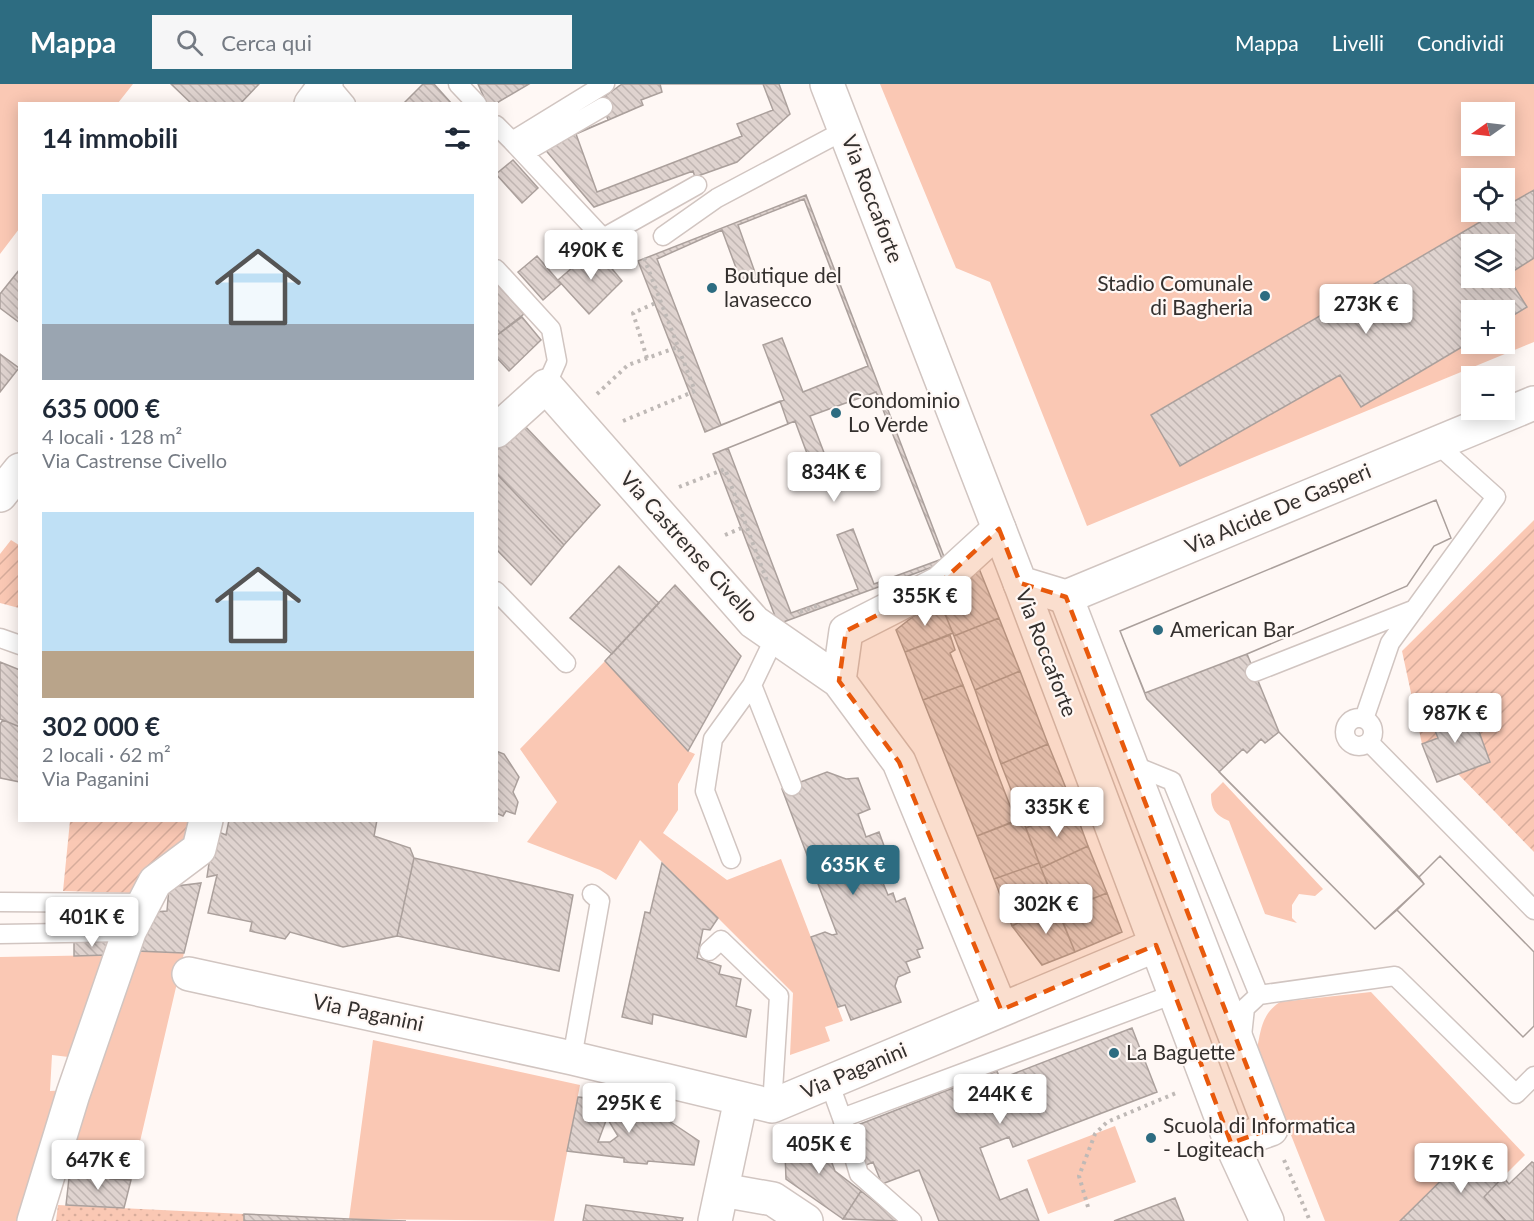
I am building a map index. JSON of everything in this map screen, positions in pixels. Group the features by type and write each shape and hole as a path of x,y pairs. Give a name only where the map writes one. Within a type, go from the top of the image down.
{"street":[{"path":"313,102 328,84"},
{"name":"Via Roccaforte","path":"827,84 1020,583 1231,1143 1267,1221"},
{"path":"498,429 546,386"},
{"name":"Via Castrense Civello","path":"546,386 754,622 783,627 839,681 899,762 1000,1010"},
{"name":"Via Alcide De Gasperi","path":"1066,597 1534,403"},
{"path":"0,495 18,472"},
{"path":"839,681 846,631 940,582 999,529"},
{"path":"1020,583 1066,597 1271,1129 1231,1143"},
{"path":"34,1221 77,1083 129,932 142,903 155,882 199,849 206,822"},
{"name":"Via Paganini","path":"189,974 572,1058 772,1106 1000,1010 1165,969 1203,953"},
{"path":"741,1099 718,1205 772,1199 806,1221"}],"lane":[{"path":"328,84 344,102"},
{"path":"458,84 475,102"},
{"path":"518,147 605,84"},
{"path":"518,147 603,107"},
{"path":"498,127 603,238 697,185"},
{"path":"663,236 717,198 845,129"},
{"path":"498,271 551,329 557,361 546,386"},
{"path":"1436,443 1496,497 1390,643 1364,719 1350,721 1345,733 1348,741 1355,746 1369,742 1534,910"},
{"path":"498,593 566,663"},
{"path":"1255,672 1415,609"},
{"path":"731,860 705,791 713,739 752,685 783,627"},
{"path":"0,638 18,644"},
{"path":"752,685 792,786"},
{"path":"1130,764 1172,781 1259,995"},
{"path":"572,1058 600,901 592,894"},
{"path":"0,902 142,903"},
{"path":"0,934 129,932"},
{"path":"709,951 721,940 779,996 772,1106"},
{"path":"842,1118 1165,969"},
{"path":"1242,1053 1245,1008 1259,995 1395,976 1516,1094 1534,1076"},
{"path":"829,1082 859,1174 912,1221"}],"path":[{"path":"581,426 695,391 643,255"},
{"path":"647,358 633,313 660,301"},
{"path":"581,426 628,365 678,347"},
{"path":"710,474 725,469 770,591"},
{"path":"733,531 746,526"},
{"path":"783,627 819,605 820,609"},
{"path":"1088,1208 1079,1176 1095,1134 1107,1122 1166,1097"},
{"path":"1271,1129 1310,1221"}],"highlighted area":[{"path":"999,529 1020,583 1066,597 1271,1129 1231,1143 1156,945 1001,1010 899,762 839,681 846,631 940,583"}],"shaded area":[{"path":"0,84 133,84 119,102 18,102 18,230 0,254"},
{"name":"Stadio Comunale di Bagheria","path":"880,84 1534,84 1534,342 1515,350 1515,300 1461,300 1461,354 1505,354 1476,366 1461,366 1461,372 1087,526 990,282 956,268"},
{"path":"1534,520 1534,852 1458,774 1490,762 1469,704 1430,718 1438,738 1422,744 1402,651"},
{"path":"11,540 18,544 18,608 0,603 0,554"},
{"path":"605,661 688,751 695,754 678,784 678,810 663,833 727,880 781,859 843,1021 825,1027 830,1041 790,1055 793,993 640,840 616,880 600,870 527,842 557,802 520,749"},
{"path":"1223,782 1323,889 1315,896 1299,894 1292,905 1292,918 1297,923 1265,914 1229,821 1217,814 1213,808 1211,794"},
{"path":"70,822 197,822 195,829 130,893 63,891"},
{"path":"137,951 184,953 131,1180 110,1179 109,1174 85,1174 85,1178 59,1177"},
{"path":"108,955 77,1058 52,1055 50,1091 68,1090 22,1221 0,1221 0,957"},
{"path":"1371,992 1525,1155 1503,1177 1474,1148 1400,1221 1325,1221 1257,1049 1263,1023 1269,1012 1280,1002"},
{"path":"373,1040 580,1085 554,1221 349,1219"},
{"path":"1115,1126 1136,1182 1048,1214 1027,1160"},
{"path":"58,1205 244,1214 244,1221 56,1221"}],"building":[{"path":"171,84 259,84 242,102 190,102"},
{"path":"423,84 434,84 450,102 405,102"},
{"path":"478,84 529,84 498,102 486,102"},
{"path":"622,84 779,84 790,114 737,162 695,177 693,171 594,207 543,147 608,120 601,99"},
{"path":"660,84 763,84 773,110 737,124 742,136 597,192 576,134 643,105 641,100 662,92"},
{"path":"513,160 538,188 522,203 498,176 498,172"},
{"path":"1534,190 1534,258 1515,270 1515,234 1461,234 1461,288 1515,288 1527,307 1515,314 1515,300 1461,300 1461,348 1361,407 1340,375 1180,466 1151,415 1480,222 1515,222 1515,201"},
{"name":"Condominio Lo Verde","path":"806,195 946,562 778,624 713,454 788,424 780,401 705,432 638,261"},
{"path":"804,199 868,366 803,392 782,338 763,345 784,400 721,425 657,259 722,230 742,284 757,278 738,225"},
{"path":"595,248 622,281 589,314 558,280"},
{"path":"537,256 561,284 543,300 518,272"},
{"path":"18,272 18,322 0,308 0,294"},
{"path":"498,285 524,314 498,334"},
{"path":"522,317 541,340 509,371 498,359 498,335"},
{"path":"0,354 18,369 0,392"},
{"path":"876,392 942,559 874,584 853,529 837,535 858,589 791,613 728,448 795,421 815,475 831,471 810,416"},
{"path":"522,423 600,505 564,545 498,475 498,449"},
{"path":"498,475 564,545 531,585 498,551"},
{"path":"1436,500 1451,538 1434,546 1407,586 1247,654 1279,732 1419,877 1440,856 1534,952 1534,1026 1523,1037 1397,910 1375,929 1373,927 1147,699 1120,631"},
{"path":"1436,500 1451,538 1434,546 1407,586 1247,654 1145,693 1120,631"},
{"path":"619,566 659,603 612,654 570,618"},
{"path":"978,566 999,618 954,636 938,597"},
{"path":"675,585 741,656 688,751 605,661"},
{"path":"938,597 953,633 905,652 896,630"},
{"path":"999,618 1020,671 975,690 954,636"},
{"path":"950,635 955,650 950,653 963,685 923,700 905,652"},
{"path":"0,662 18,669 18,726 0,719"},
{"path":"1020,671 1048,744 1001,764 975,690"},
{"path":"963,685 1016,821 977,836 923,700"},
{"path":"1469,704 1490,762 1437,782 1422,744 1438,738 1430,718"},
{"path":"3,720 18,726 18,782 0,778 0,724"},
{"path":"1279,732 1424,884 1375,929 1219,772 1243,749 1247,753 1261,739 1265,743"},
{"path":"1048,744 1074,808 1026,828 1001,764"},
{"path":"498,752 504,754 519,777 513,792 518,802 515,814 506,811 503,816 498,814"},
{"path":"827,772 846,779 858,778 870,809 858,814 866,837 879,832 891,865 878,871 888,895 893,893 896,902 905,898 923,948 917,950 920,957 906,962 910,972 898,977 895,986 901,1002 851,1020 845,1005 838,1007 811,937 825,932 832,935 837,934 782,789"},
{"path":"1074,808 1088,846 1041,868 1026,828"},
{"path":"1022,818 1039,863 994,879 977,836"},
{"path":"229,822 377,822 374,836 410,848 414,858 397,936 343,947 290,932 285,939 250,931 252,922 208,913 217,875 207,877 214,830 226,835"},
{"path":"1088,846 1107,893 1059,912 1041,868"},
{"path":"1440,856 1534,952 1534,1026 1523,1037 1397,910 1424,884 1419,877"},
{"path":"414,858 573,895 559,971 397,936"},
{"path":"662,863 718,918 710,930 703,929 697,958 721,966 719,974 741,979 736,1006 751,1010 746,1037 653,1014 652,1024 622,1017 645,912 650,913"},
{"path":"1039,863 1055,904 1012,926 994,879"},
{"path":"201,883 184,953 137,951 154,912 167,911 169,887"},
{"path":"1107,893 1122,932 1075,952 1059,912"},
{"path":"1055,904 1075,952 1042,965 1012,926"},
{"path":"74,940 113,940 108,955 74,956"},
{"path":"1132,1028 1157,1092 1013,1147 1009,1137 980,1148 1000,1200 1027,1189 1039,1221 939,1221 919,1170 882,1184 873,1162 864,1166 850,1128 997,1071 1000,1079"},
{"path":"578,1097 615,1101 614,1106 651,1109 699,1141 694,1165 648,1161 647,1164 624,1162 624,1158 567,1151"},
{"path":"607,1118 618,1136 610,1142 598,1142"},
{"path":"819,1129 835,1171 861,1191 843,1219 786,1179 785,1153 801,1137"},
{"path":"1474,1148 1503,1177 1484,1197 1506,1221 1400,1221"},
{"path":"1532,1162 1534,1163 1534,1221 1506,1221 1484,1197 1503,1177 1509,1184"},
{"path":"85,1173 109,1174 110,1179 131,1180 124,1208 66,1205 69,1178 85,1178"},
{"path":"861,1191 899,1221 843,1219"},
{"path":"1175,1198 1184,1221 1114,1221"},
{"path":"586,1205 683,1218 682,1221 583,1221"},
{"path":"244,1214 349,1219 406,1221 244,1221"}],"place":[{"name":"Boutique del lavasecco","path":"712,288"},
{"name":"Stadio Comunale di Bagheria","path":"1265,296"},
{"name":"Condominio Lo Verde","path":"836,413"},
{"name":"American Bar","path":"1158,630"},
{"name":"La Baguette","path":"1114,1053"},
{"name":"Scuola di Informatica - Logiteach","path":"1151,1138"}]}
